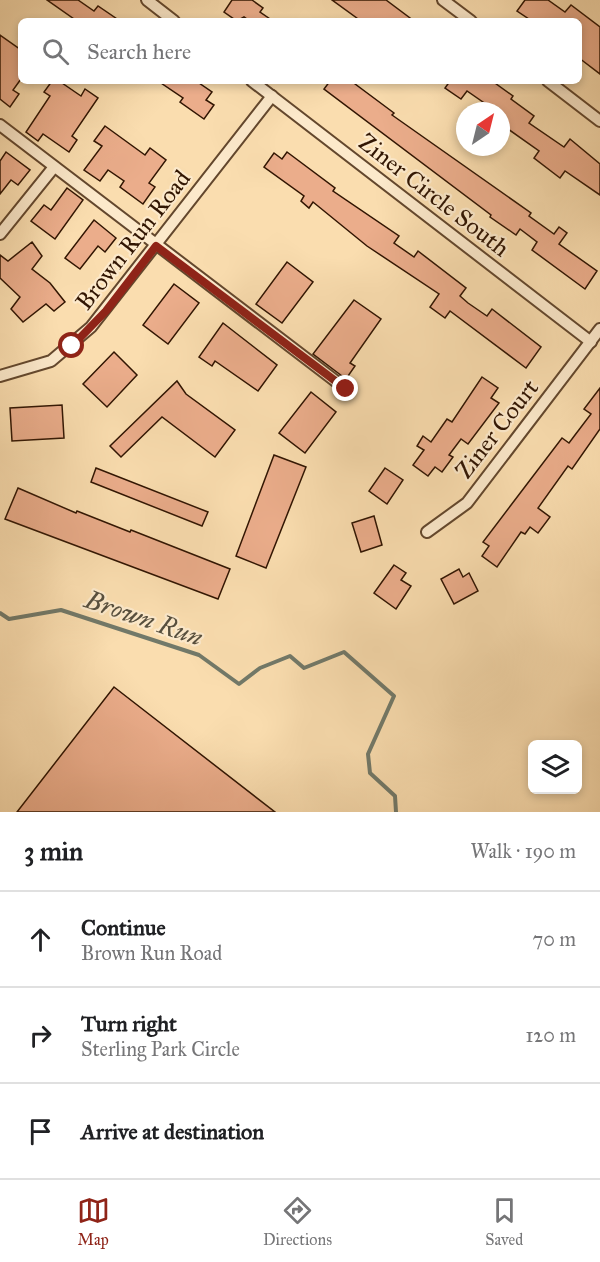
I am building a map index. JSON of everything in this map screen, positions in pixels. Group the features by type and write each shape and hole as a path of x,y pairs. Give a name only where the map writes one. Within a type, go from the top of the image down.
{"street":[{"path":"147,0 170,18"},
{"path":"443,0 467,18"},
{"name":"Ziner Circle South","path":"256,84 591,342"},
{"path":"552,84 600,121"},
{"name":"Brown Run Road","path":"0,376 51,361 72,346 106,311 272,96"},
{"path":"0,125 346,389"},
{"path":"0,234 54,167"},
{"name":"Ziner Court","path":"427,532 466,503 600,329"}],"building":[{"path":"47,0 78,0 94,11 98,6 116,18 73,18"},
{"path":"232,0 252,0 263,8 260,12 269,18 233,18 224,12"},
{"path":"332,0 386,0 410,18 357,18"},
{"path":"525,0 548,0 565,12 571,5 600,27 600,74 582,60 582,18 528,18 517,11"},
{"path":"0,35 18,48 18,83 13,90 19,94 10,107 0,99"},
{"path":"50,84 63,84 81,96 85,89 98,98 72,136 77,140 69,152 43,134 38,141 26,132 50,96 44,92"},
{"path":"162,84 200,84 212,92 206,100 214,105 204,119 180,102 183,98"},
{"path":"328,84 355,84 394,113 392,115 531,213 529,216 554,234 559,227 567,233 559,244 597,271 585,289 532,250 537,242 520,229 516,235 490,217 491,215 324,89"},
{"path":"448,84 496,84 513,96 511,99 534,116 529,123 564,147 570,139 600,164 600,195 565,171 560,178 534,158 539,151 510,130 510,102 483,102 467,91 461,99 445,88"},
{"path":"105,126 145,155 150,148 166,160 149,183 155,187 143,204 120,187 124,181 108,170 100,181 84,170 102,146 94,141"},
{"path":"6,152 30,170 18,185 11,180 0,194 0,161"},
{"path":"287,152 335,188 333,191 399,236 394,243 414,257 418,251 466,288 460,296 468,303 487,316 492,309 541,347 526,368 450,311 445,318 430,307 439,294 367,246 313,202 309,208 301,201 304,196 264,167 274,153 282,159"},
{"path":"67,188 83,200 55,239 31,221 44,205 51,210"},
{"path":"94,220 116,238 105,252 98,246 80,269 65,258"},
{"path":"32,242 42,256 32,269 50,283 65,302 54,311 46,304 23,322 11,309 20,297 0,278 0,255 8,261"},
{"path":"287,262 313,282 282,323 256,304"},
{"path":"174,284 199,303 168,344 143,325"},
{"path":"354,300 381,319 350,363 355,366 346,379 313,354"},
{"path":"223,323 277,365 258,391 215,361 212,366 199,357"},
{"path":"114,352 137,375 107,407 83,384"},
{"path":"482,377 498,388 491,398 499,403 468,444 461,439 449,455 453,457 442,472 435,467 428,476 413,465 424,450 417,446 423,436 431,442 447,419 452,422"},
{"path":"177,381 186,394 235,430 215,457 162,417 121,457 110,446"},
{"path":"600,388 600,429 572,469 568,466 538,508 550,517 538,533 530,527 525,534 521,532 497,567 482,556 489,546 483,542 562,438 569,443 591,414 584,409"},
{"path":"311,392 336,412 305,453 279,433"},
{"path":"62,405 64,438 12,441 10,408"},
{"path":"274,455 306,467 266,568 236,556"},
{"path":"96,468 208,512 202,526 91,482"},
{"path":"385,468 403,480 387,504 369,491"},
{"path":"18,488 76,513 77,511 130,532 131,530 230,569 218,599 5,519"},
{"path":"374,516 382,545 361,552 352,523"},
{"path":"394,565 406,573 401,580 411,586 396,609 374,593"},
{"path":"459,569 463,577 469,573 478,591 454,604 441,579"},
{"path":"114,687 275,812 17,812"}],"waterway":[{"name":"Brown Run","path":"0,613 9,619 61,610 199,655 239,684 260,668 290,656 304,668 344,652 394,696 368,754 370,773 395,796 396,812"}],"route":[{"path":"72,346 106,311 156,246 346,389"}]}
